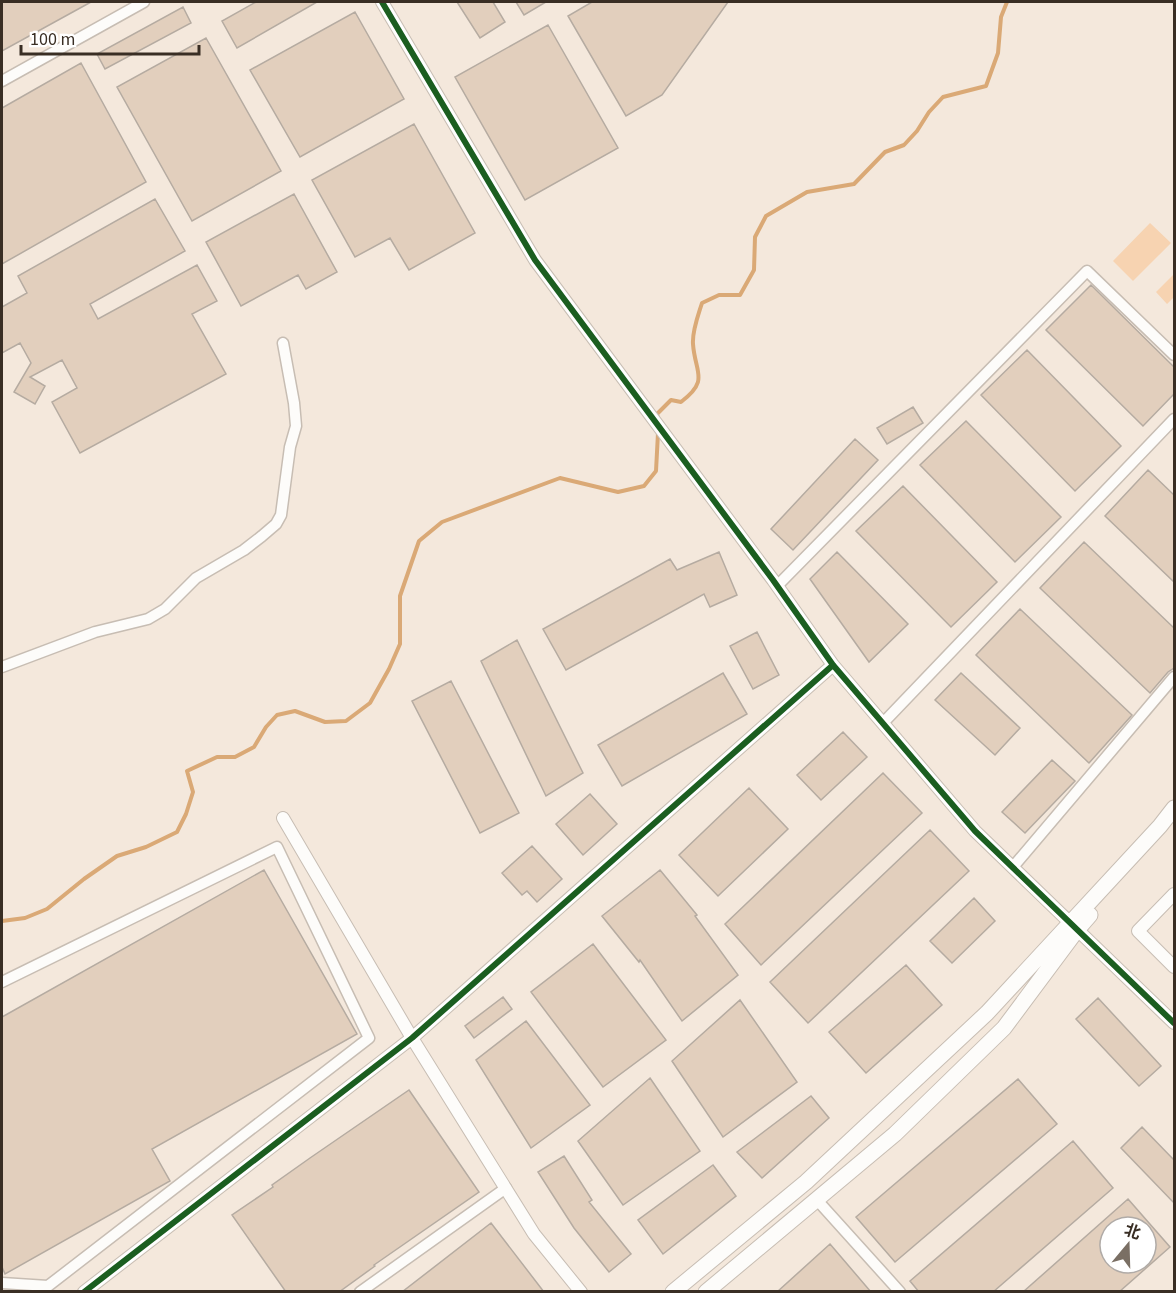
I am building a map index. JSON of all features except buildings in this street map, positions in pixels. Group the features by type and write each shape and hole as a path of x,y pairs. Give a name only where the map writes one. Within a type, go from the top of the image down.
{"main road":[{"path":"706,1292 895,1134 1004,1028 1073,926 1174,808"},
{"path":"673,1292 806,1182 883,1111 987,1013 1174,822"}],"street":[{"path":"2,81 144,2"},
{"path":"382,2 535,260 833,665 975,831 1174,1023"},
{"path":"777,586 1087,271 1174,355"},
{"path":"2,667 95,632 148,620 165,609 196,578 244,550 276,524 281,515 290,447 296,426 283,344"},
{"path":"883,723 1174,419"},
{"path":"84,1292 412,1038 833,665"},
{"path":"1013,867 1174,677"},
{"path":"284,818 412,1038 534,1234 581,1292"},
{"path":"2,982 277,847 369,1038 48,1286 2,1283"},
{"path":"1174,894 1138,931 1174,967"},
{"path":"360,1292 506,1188"},
{"path":"817,1200 900,1292"}],"shaded area":[{"path":"1150,223 1171,243 1133,281 1113,261"},
{"path":"1174,274 1174,297 1167,304 1156,292"}],"waterway":[{"path":"658,419 657,414 671,400 681,402 695,388 699,376 693,339 702,303 719,295 740,295 754,270 755,237 766,216 807,192 854,184 885,152 904,145 943,97 986,86 998,53 1001,17 1007,2"},
{"path":"2,921 25,918 47,909 117,856 146,847 177,832 193,792 187,771 217,757 235,757 254,747 266,727 277,715 295,711 325,722 346,721 370,703 400,644 400,596 419,541 442,522 560,478 618,492 644,486 656,471 658,433"}],"cycle path":[{"path":"382,2 535,260 773,580 833,665 975,831 1174,1023"},
{"path":"84,1292 412,1038 833,665"}]}
